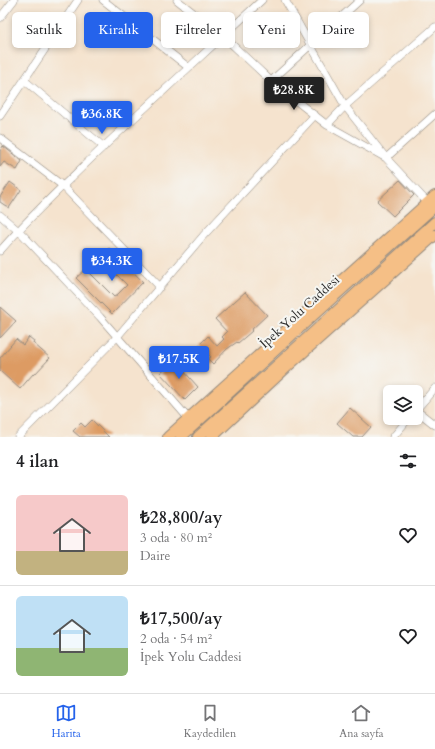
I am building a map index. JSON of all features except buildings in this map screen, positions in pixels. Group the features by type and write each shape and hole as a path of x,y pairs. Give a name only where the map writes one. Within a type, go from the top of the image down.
{"highway":[{"path":"168,437 433,202"},
{"name":"İpek Yolu Caddesi","path":"182,437 326,304 433,202"},
{"name":"İpek Yolu Caddesi","path":"198,437 435,222"},
{"path":"217,435 288,366 435,236"}],"street":[{"path":"0,18 14,0"},
{"path":"0,116 78,0"},
{"path":"103,0 188,67"},
{"path":"177,0 192,12"},
{"path":"235,25 262,0"},
{"path":"285,0 308,40"},
{"path":"347,12 360,0"},
{"path":"327,125 345,106 435,27"},
{"path":"235,47 271,81 327,125 386,158"},
{"path":"0,251 18,230 63,186 209,48"},
{"path":"271,81 308,48"},
{"path":"313,48 345,106 386,158 433,202"},
{"path":"24,80 104,147"},
{"path":"386,158 435,114"},
{"path":"18,437 117,337 203,236 315,115"},
{"path":"0,138 63,186 160,287"},
{"path":"0,215 18,230 117,337 188,418"},
{"path":"423,402 435,388"},
{"path":"423,416 435,425"},
{"path":"393,437 404,425"}]}
